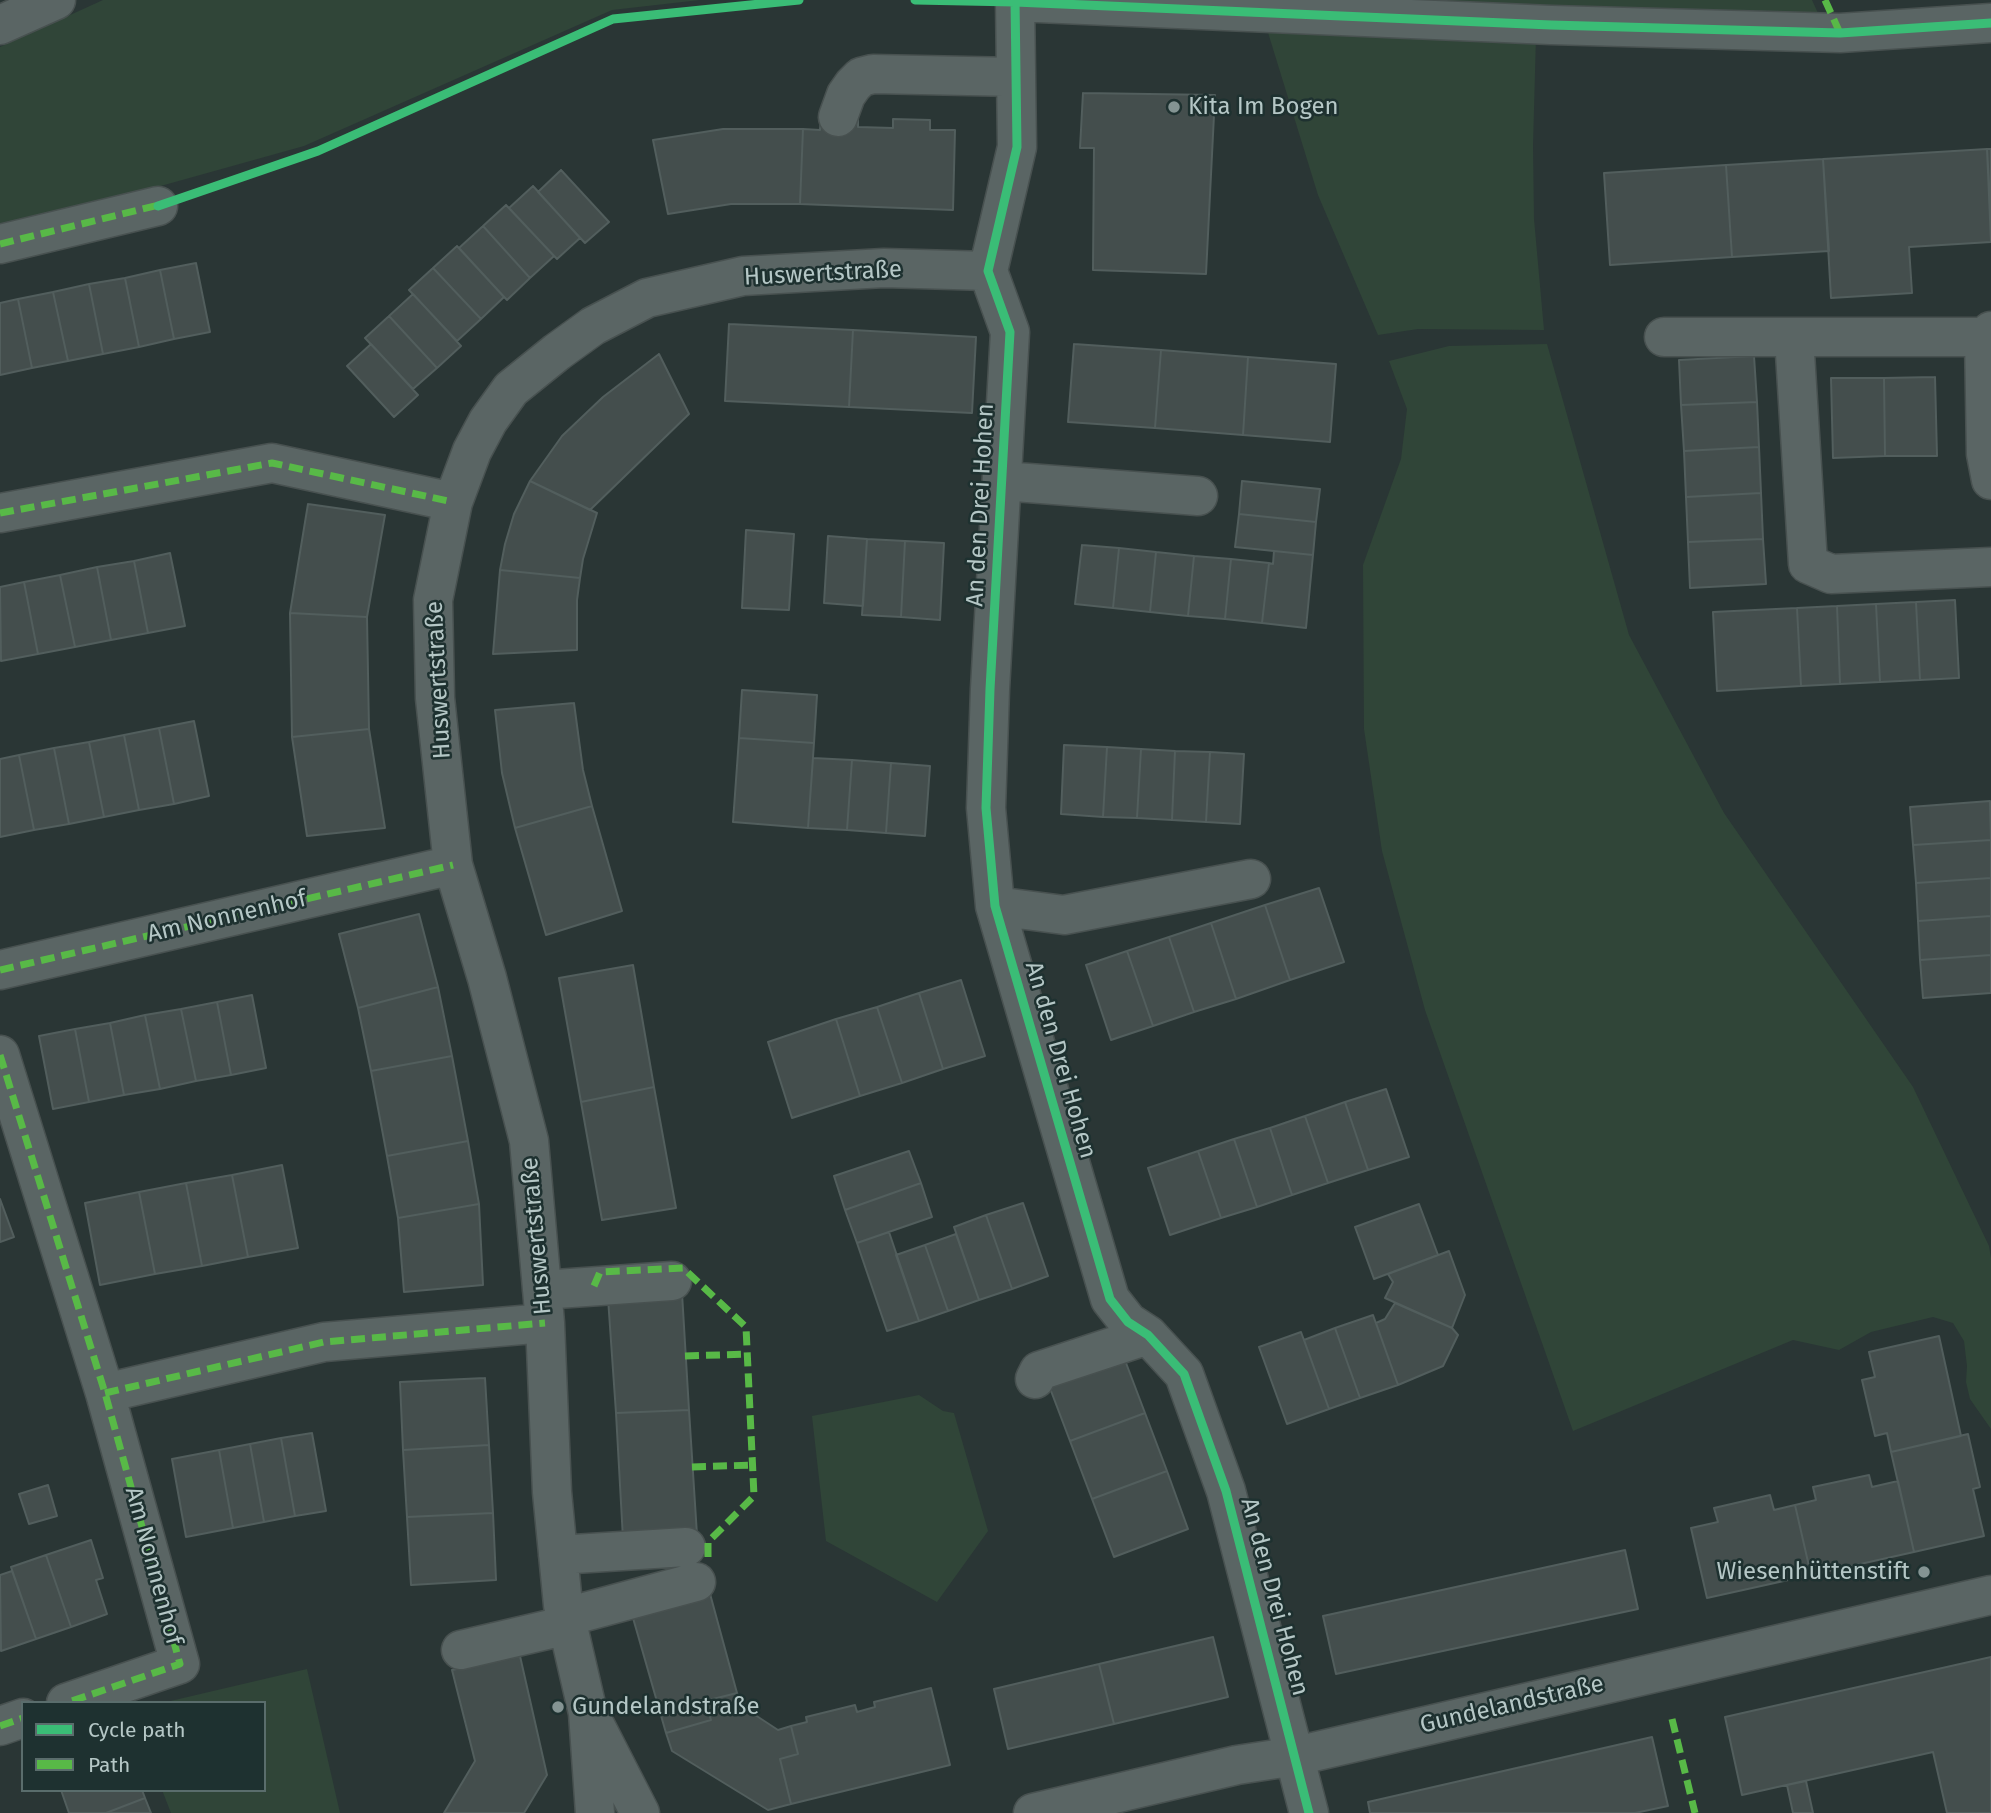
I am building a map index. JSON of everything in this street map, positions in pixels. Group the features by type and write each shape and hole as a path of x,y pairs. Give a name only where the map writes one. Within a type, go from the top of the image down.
{"street":[{"path":"0,25 56,0"},
{"path":"988,271 1017,147 1015,1 1551,25 1840,33 1991,23"},
{"path":"838,117 846,95 861,77 1016,76"},
{"path":"0,244 158,206"},
{"name":"Huswertstraße","path":"595,1813 588,1713 563,1605 558,1555 552,1492 544,1307 529,1141 487,978 453,865 435,698 433,600 453,502 472,451 488,421 511,388 593,326 647,298 743,276 884,268 988,271"},
{"name":"An den Drei Hohen","path":"988,271 1010,332 986,808 995,906 1110,1299 1128,1322 1148,1335 1184,1374 1226,1492 1309,1813"},
{"path":"1664,337 1988,334 1986,454 1991,480"},
{"path":"1794,337 1808,564 1831,573 1991,568"},
{"path":"0,513 272,463 453,502"},
{"path":"1002,481 1198,496"},
{"name":"Am Nonnenhof","path":"0,970 453,865"},
{"path":"995,906 1063,915 1251,880"},
{"name":"Am Nonnenhof","path":"0,1055 5,1094 105,1393 180,1664 72,1701"},
{"path":"105,1393 324,1342 544,1307 672,1281"},
{"path":"1035,1379 1039,1371 1148,1335"},
{"path":"461,1650 567,1621 691,1564 558,1555"},
{"name":"Gundelandstraße","path":"1033,1813 1237,1765 1296,1756 1991,1595"},
{"name":"Huswertstraße","path":"588,1713 640,1813"},
{"path":"0,1726 21,1719"}],"green space":[{"path":"103,0 700,0 612,10 304,146 132,194 0,224 0,47"},
{"path":"1266,0 1812,0 1822,22"},
{"path":"1266,26 1536,36 1534,219 1544,330 1418,329 1378,335 1318,195"},
{"path":"1547,344 1629,635 1724,813 1913,1087 1989,1246 1991,1429 1970,1399 1966,1382 1964,1341 1953,1323 1933,1317 1871,1332 1839,1350 1793,1340 1573,1431 1425,1010 1382,851 1364,729 1363,565 1401,459 1407,409 1389,361 1449,346"},
{"path":"919,1395 943,1411 954,1413 988,1531 937,1602 826,1541 812,1416"},
{"path":"307,1669 340,1813 171,1813 163,1792 266,1792 266,1701 171,1701"}],"building":[{"path":"1083,93 1215,95 1206,274 1093,270 1094,148 1080,148"},
{"path":"821,116 858,118 858,127 893,128 893,119 930,120 930,130 955,130 953,210 800,204 803,129 820,130"},
{"path":"723,129 803,129 800,204 731,204 668,214 653,140"},
{"path":"1987,149 1991,242 1909,247 1912,293 1831,298 1823,159"},
{"path":"1987,149 1991,149 1991,217"},
{"path":"1823,159 1829,251 1732,257 1726,165"},
{"path":"1726,165 1732,257 1610,265 1604,173"},
{"path":"561,170 609,222 585,243 538,192"},
{"path":"533,186 580,238 557,259 509,208"},
{"path":"506,205 554,256 530,278 483,226"},
{"path":"483,226 530,278 507,300 459,248"},
{"path":"457,246 504,297 481,319 433,268"},
{"path":"196,263 210,332 174,339 160,270"},
{"path":"433,268 481,319 457,341 409,290"},
{"path":"160,270 174,339 139,347 125,278"},
{"path":"125,278 139,347 103,354 89,284"},
{"path":"89,284 103,354 68,361 53,292"},
{"path":"53,292 68,361 32,368 18,299"},
{"path":"413,294 461,346 437,368 389,316"},
{"path":"18,299 32,368 0,375 0,303"},
{"path":"389,316 437,368 413,389 365,338"},
{"path":"729,324 853,330 849,407 725,401"},
{"path":"853,330 976,337 972,413 849,407"},
{"path":"371,344 418,395 394,417 347,366"},
{"path":"1074,344 1161,350 1155,428 1068,422"},
{"path":"1161,350 1248,357 1243,435 1155,428"},
{"path":"659,354 689,414 590,510 530,481 562,436 603,397"},
{"path":"1754,356 1757,402 1681,405 1679,360"},
{"path":"1248,357 1336,364 1330,442 1243,435"},
{"path":"1935,377 1937,456 1885,456 1884,378"},
{"path":"1831,378 1884,378 1885,456 1833,458"},
{"path":"1757,402 1759,447 1684,451 1681,405"},
{"path":"1759,447 1761,493 1686,497 1684,451"},
{"path":"530,481 597,513 580,578 500,570 514,514"},
{"path":"1242,481 1320,489 1316,522 1239,514"},
{"path":"1761,493 1763,539 1688,542 1686,497"},
{"path":"308,504 385,515 367,617 290,613"},
{"path":"1239,514 1316,522 1313,555 1235,547"},
{"path":"746,530 794,534 789,610 742,608"},
{"path":"828,536 867,539 863,606 824,603"},
{"path":"867,539 905,541 901,617 862,615"},
{"path":"1763,539 1766,584 1690,588 1688,542"},
{"path":"905,541 944,543 940,620 901,617"},
{"path":"1082,545 1119,548 1113,608 1075,604"},
{"path":"1119,548 1156,552 1150,612 1113,608"},
{"path":"1274,551 1313,555 1306,628 1262,623 1269,563 1273,564"},
{"path":"1156,552 1194,556 1188,616 1150,612"},
{"path":"170,553 185,626 148,633 134,561"},
{"path":"1194,556 1231,559 1225,619 1188,616"},
{"path":"1231,559 1269,563 1262,623 1225,619"},
{"path":"134,561 148,633 111,640 97,567"},
{"path":"97,567 111,640 75,647 60,575"},
{"path":"500,570 580,578 577,650 493,654"},
{"path":"60,575 75,647 38,654 24,582"},
{"path":"24,582 38,654 1,661 0,587"},
{"path":"1955,600 1959,678 1920,680 1916,602"},
{"path":"1916,602 1920,680 1880,682 1876,604"},
{"path":"1876,604 1880,682 1840,684 1837,606"},
{"path":"1837,606 1840,684 1801,686 1797,608"},
{"path":"1797,608 1801,686 1717,691 1713,612"},
{"path":"290,613 367,617 369,729 292,737"},
{"path":"742,690 817,695 814,743 739,738"},
{"path":"574,703 583,770 592,806 515,828 502,773 495,710"},
{"path":"194,721 209,796 174,804 159,728"},
{"path":"159,728 174,804 139,810 124,735"},
{"path":"369,729 385,828 307,836 292,737"},
{"path":"124,735 139,810 104,817 89,742"},
{"path":"739,738 814,743 808,828 733,822"},
{"path":"89,742 104,817 69,824 54,748"},
{"path":"1064,745 1107,747 1103,817 1061,814"},
{"path":"1107,747 1141,749 1137,818 1103,817"},
{"path":"54,748 69,824 34,830 19,755"},
{"path":"1141,749 1175,751 1172,820 1137,818"},
{"path":"1175,751 1210,752 1206,822 1172,820"},
{"path":"1210,752 1244,754 1240,824 1206,822"},
{"path":"19,755 34,830 0,837 0,759"},
{"path":"813,758 852,760 847,830 808,828"},
{"path":"852,760 891,763 886,833 847,830"},
{"path":"891,763 930,766 925,836 886,833"},
{"path":"1990,801 1991,840 1913,845 1910,807"},
{"path":"592,806 622,911 546,935 515,828"},
{"path":"1991,840 1991,878 1916,883 1913,845"},
{"path":"1991,878 1991,916 1918,921 1916,883"},
{"path":"1319,888 1344,962 1290,980 1265,905"},
{"path":"1265,905 1290,980 1236,999 1211,923"},
{"path":"419,914 438,987 358,1008 339,934"},
{"path":"1991,916 1991,955 1920,960 1918,921"},
{"path":"1211,923 1236,999 1194,1012 1169,937"},
{"path":"1169,937 1194,1012 1153,1026 1127,951"},
{"path":"1127,951 1153,1026 1111,1040 1086,965"},
{"path":"1991,955 1991,993 1923,998 1920,960"},
{"path":"633,965 654,1087 581,1102 559,978"},
{"path":"961,980 985,1056 943,1069 919,993"},
{"path":"438,987 452,1056 371,1071 358,1008"},
{"path":"919,993 943,1069 902,1083 877,1007"},
{"path":"252,995 266,1068 231,1075 217,1002"},
{"path":"217,1002 231,1075 196,1081 181,1009"},
{"path":"877,1007 902,1083 860,1096 836,1019"},
{"path":"181,1009 196,1081 160,1089 145,1015"},
{"path":"145,1015 160,1089 124,1095 110,1023"},
{"path":"836,1019 860,1096 792,1118 768,1042"},
{"path":"110,1023 124,1095 89,1102 75,1029"},
{"path":"75,1029 89,1102 53,1109 39,1036"},
{"path":"452,1056 468,1141 387,1156 371,1071"},
{"path":"654,1087 676,1208 602,1220 581,1102"},
{"path":"1386,1089 1409,1157 1368,1170 1345,1102"},
{"path":"1345,1102 1368,1170 1328,1183 1305,1116"},
{"path":"1305,1116 1328,1183 1292,1195 1270,1128"},
{"path":"1270,1128 1292,1195 1257,1207 1234,1139"},
{"path":"1234,1139 1257,1207 1221,1218 1198,1151"},
{"path":"468,1141 479,1204 398,1218 387,1156"},
{"path":"909,1151 921,1183 845,1210 834,1176"},
{"path":"1198,1151 1221,1218 1170,1235 1148,1168"},
{"path":"282,1165 298,1248 248,1257 232,1175"},
{"path":"232,1175 248,1257 202,1266 186,1183"},
{"path":"186,1183 202,1266 155,1274 139,1192"},
{"path":"921,1183 932,1217 857,1243 845,1210"},
{"path":"139,1192 155,1274 100,1285 85,1203"},
{"path":"0,1199 14,1237 0,1242"},
{"path":"1023,1203 1048,1276 1012,1289 986,1215"},
{"path":"479,1204 483,1285 404,1292 398,1218"},
{"path":"1419,1204 1438,1255 1374,1279 1355,1227"},
{"path":"986,1215 1012,1289 979,1300 954,1227"},
{"path":"889,1232 919,1321 887,1331 857,1243"},
{"path":"956,1234 979,1300 948,1311 925,1245"},
{"path":"925,1245 948,1311 919,1321 896,1255"},
{"path":"1449,1251 1465,1295 1452,1328 1385,1298 1393,1282 1388,1274"},
{"path":"682,1293 689,1410 616,1413 608,1298"},
{"path":"1395,1303 1452,1328 1458,1335 1443,1366 1398,1385 1376,1323 1385,1319"},
{"path":"1373,1315 1398,1385 1360,1398 1335,1328"},
{"path":"1335,1328 1360,1398 1329,1409 1304,1340"},
{"path":"1301,1332 1329,1409 1287,1424 1259,1347"},
{"path":"1939,1336 1961,1436 1891,1452 1887,1433 1875,1436 1862,1380 1875,1377 1869,1352"},
{"path":"1123,1355 1145,1413 1070,1441 1048,1383"},
{"path":"485,1378 489,1445 403,1450 400,1382"},
{"path":"689,1410 697,1535 623,1539 616,1413"},
{"path":"1145,1413 1167,1471 1092,1499 1070,1441"},
{"path":"312,1433 326,1511 295,1516 281,1438"},
{"path":"1968,1434 1980,1487 1973,1489 1984,1536 1914,1552 1891,1452"},
{"path":"281,1438 295,1516 264,1522 250,1444"},
{"path":"250,1444 264,1522 233,1528 219,1450"},
{"path":"489,1445 493,1513 407,1517 403,1450"},
{"path":"219,1450 233,1528 186,1537 172,1459"},
{"path":"1167,1471 1188,1529 1114,1557 1092,1499"},
{"path":"1869,1475 1872,1487 1898,1481 1914,1552 1811,1575 1795,1505 1816,1500 1813,1487"},
{"path":"48,1485 57,1516 29,1524 19,1494"},
{"path":"1770,1495 1774,1510 1795,1505 1811,1575 1707,1598 1691,1528 1718,1522 1714,1508"},
{"path":"493,1513 496,1580 411,1585 407,1517"},
{"path":"91,1540 103,1578 96,1580 107,1614 71,1627 46,1555"},
{"path":"1625,1550 1638,1609 1336,1674 1323,1616"},
{"path":"46,1555 71,1627 36,1639 11,1567"},
{"path":"12,1571 36,1639 1,1651 0,1575"},
{"path":"709,1590 737,1693 705,1701 711,1720 666,1733 631,1611"},
{"path":"1213,1637 1228,1697 1114,1724 1099,1664"},
{"path":"520,1656 547,1775 524,1813 444,1813 475,1761 452,1670"},
{"path":"1991,1657 1991,1813 1947,1813 1933,1752 1742,1795 1725,1717"},
{"path":"1099,1664 1114,1724 1008,1749 994,1689"},
{"path":"931,1688 950,1765 791,1804 780,1759 798,1754 791,1726 807,1722 806,1717 855,1705 857,1712 875,1707 874,1702"},
{"path":"737,1693 743,1707 778,1730 791,1726 798,1754 780,1759 791,1804 768,1810 672,1751 666,1733 711,1720 705,1701"},
{"path":"1652,1737 1668,1806 1635,1813 1370,1813 1368,1802"},
{"path":"1806,1781 1813,1813 1793,1813 1787,1785"},
{"path":"62,1792 143,1792 145,1798 106,1813 69,1813"},
{"path":"145,1798 151,1813 106,1813"}],"marked path":[{"path":"1825,0 1840,33"},
{"path":"0,244 163,204"},
{"path":"0,513 272,463 453,502"},
{"path":"0,970 453,865"},
{"path":"0,1055 105,1393 180,1664 72,1701"},
{"path":"594,1286 600,1272 683,1268 746,1327 754,1496 708,1542 708,1558"},
{"path":"105,1393 324,1342 545,1323"},
{"path":"685,1356 748,1354"},
{"path":"692,1467 753,1465"},
{"path":"0,1726 21,1719"},
{"path":"1672,1719 1695,1813"}],"cycle path":[{"path":"158,206 318,151 613,19 799,0"},
{"path":"915,0 1551,25 1840,33 1991,23"},
{"path":"1015,0 1017,147 988,271 1010,332 986,808 995,906 1110,1299 1128,1322 1148,1335 1184,1374 1226,1491 1309,1813"}],"place":[{"name":"Kita Im Bogen","path":"1174,107"},
{"name":"Wiesenhüttenstift","path":"1924,1572"},
{"name":"Gundelandstraße","path":"558,1707"}]}
